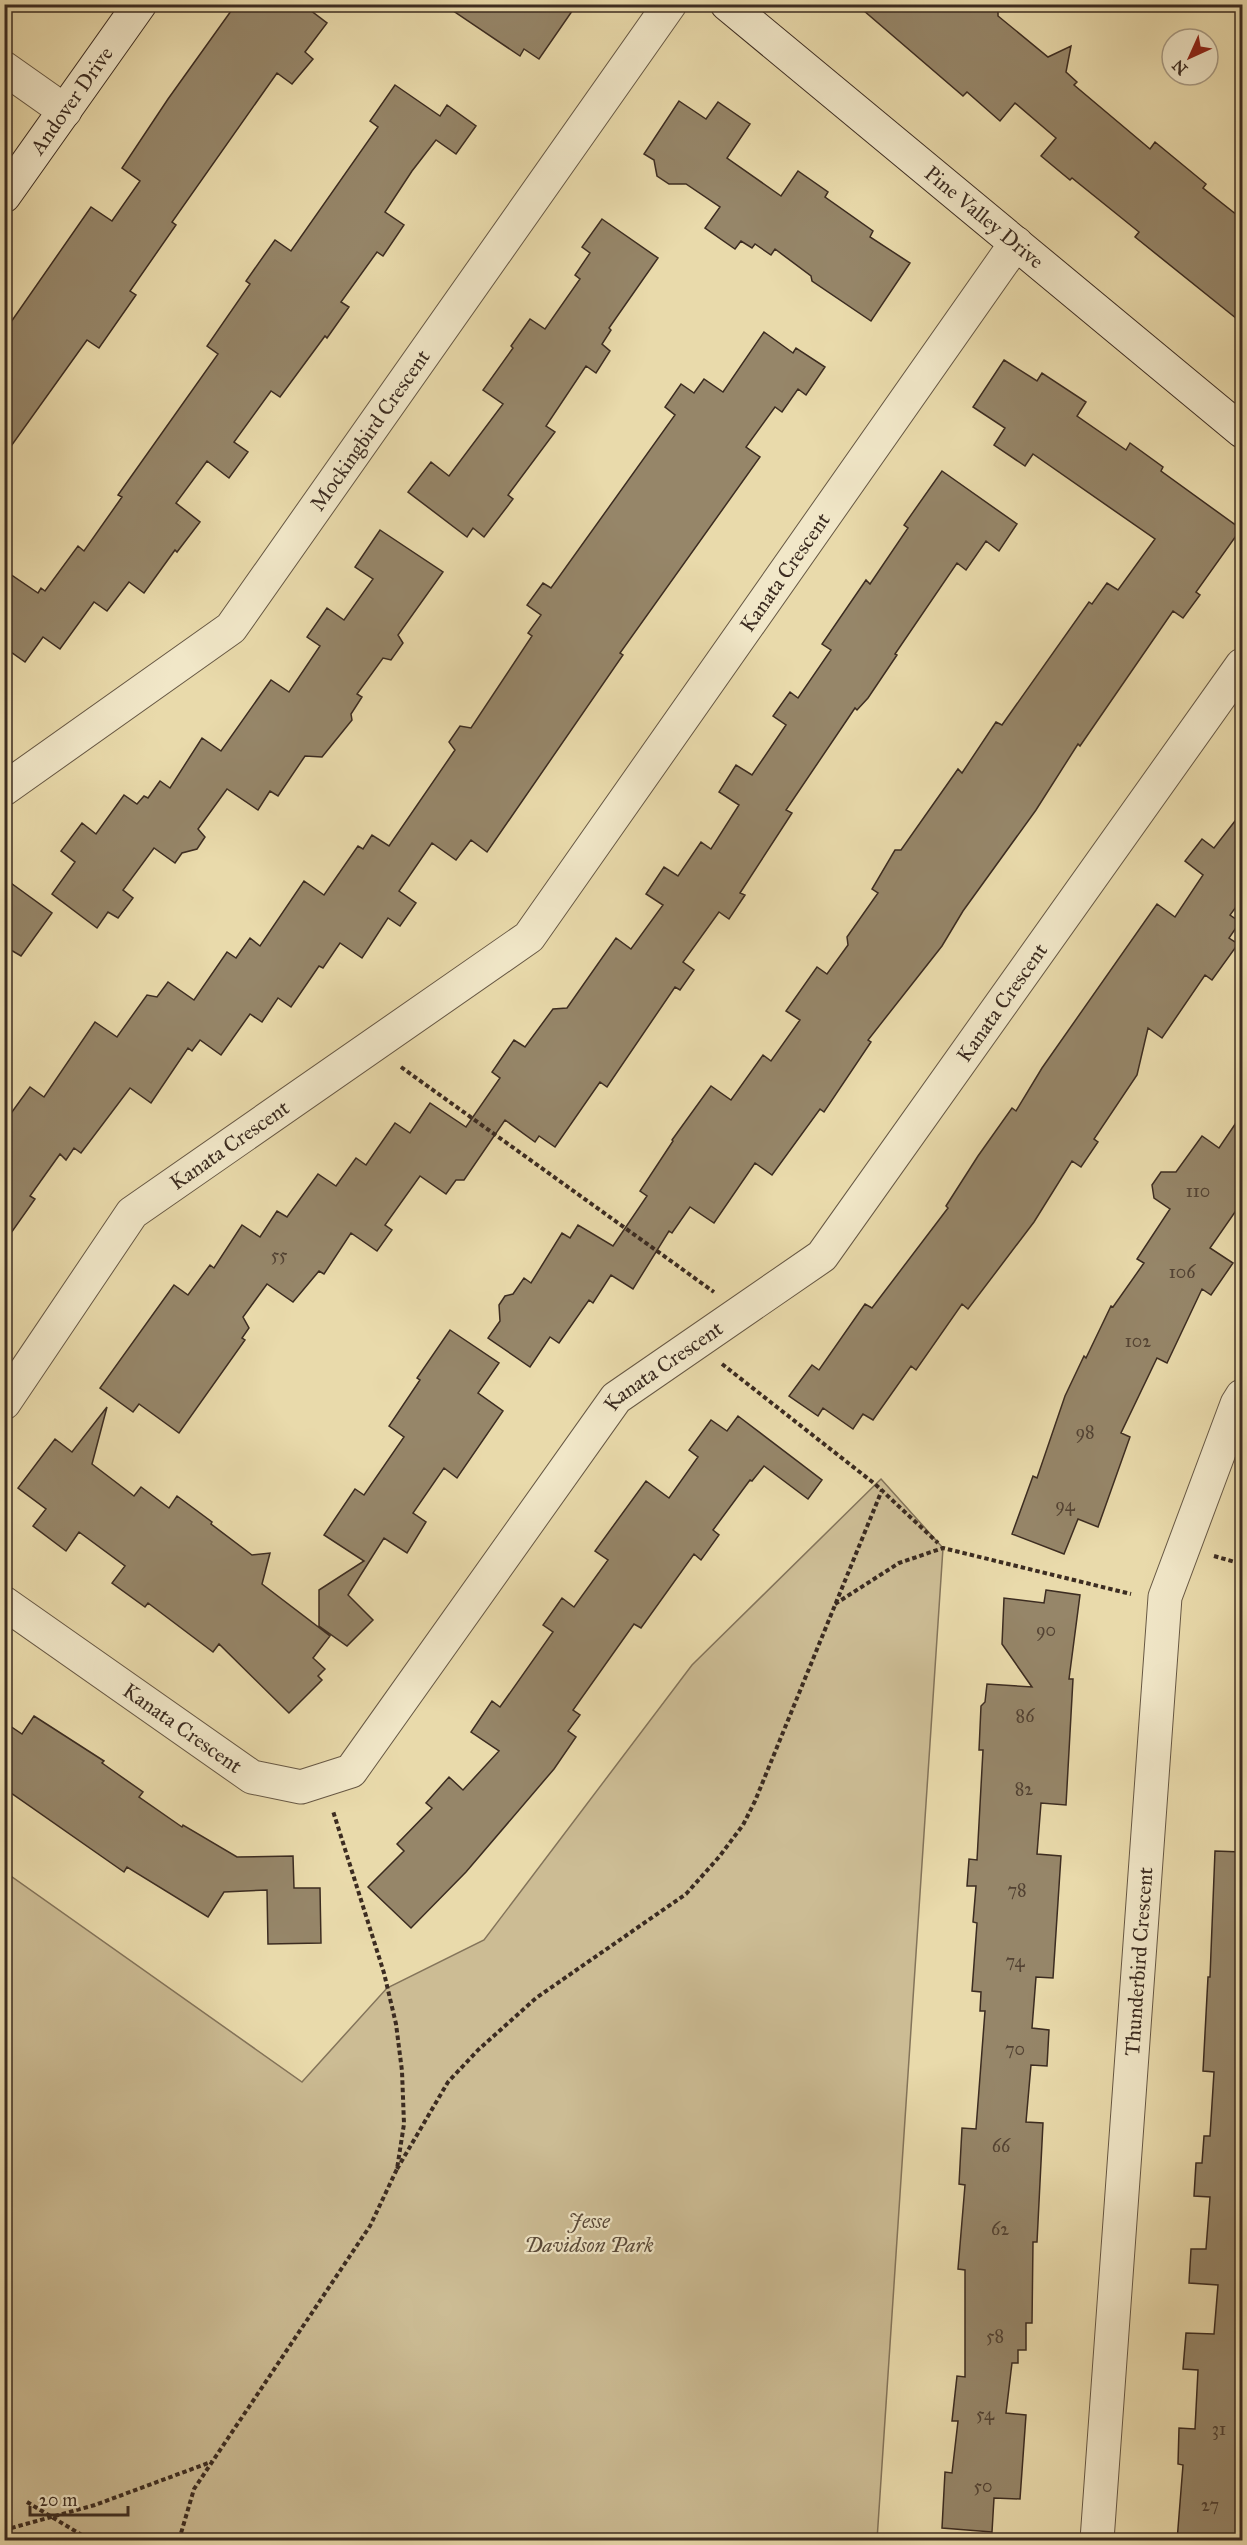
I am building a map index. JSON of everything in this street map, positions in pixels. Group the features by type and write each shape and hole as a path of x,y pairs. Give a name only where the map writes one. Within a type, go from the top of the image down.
{"street":[{"name":"Andover Drive","path":"4,196 140,4"},
{"name":"Mockingbird Crescent","path":"4,789 231,628 670,4"},
{"name":"Pine Valley Drive","path":"727,4 1242,430"},
{"path":"4,68 65,111"},
{"name":"Kanata Crescent","path":"4,1403 132,1214 529,937 1016,243"},
{"name":"Kanata Crescent","path":"4,1603 252,1777 301,1787 351,1771 616,1398 822,1256 1242,664"},
{"name":"Thunderbird Crescent","path":"1097,2541 1165,1597 1237,1404 1242,1396"}],"path":[{"path":"372,1046 741,1312"},
{"path":"695,1344 882,1490 938,1543"},
{"path":"179,2541 194,2489 370,2226 397,2169 448,2082 478,2050 536,1998 686,1894 719,1857 743,1825 755,1801 882,1490"},
{"path":"834,1605 899,1563 943,1548 1125,1593 1165,1597"},
{"path":"317,1782 335,1814 384,1973 396,2024 402,2071 404,2124 397,2169"},
{"path":"4,2530 95,2505 211,2462"},
{"path":"27,2502 90,2541"}],"green space":[{"name":"Jesse Davidson Park","path":"881,1479 943,1548 877,2540 5,2540 5,1872 302,2082 387,1988 484,1940 692,1665"}],"building":[{"path":"236,4 302,4 327,23 305,52 313,59 292,84 277,73 172,222 176,225 130,291 136,295 99,348 87,340 4,456 4,332 91,207 112,221 140,181 122,168"},
{"path":"443,4 577,4 539,59 524,49 520,56"},
{"path":"856,4 998,4 998,16 1048,57 1071,46 1066,72 1077,82 1074,85 1150,149 1155,142 1206,184 1203,188 1242,219 1242,323 1135,237 1139,232 1041,156 1056,138 1015,103 1000,121 967,92 963,96"},
{"path":"395,85 440,116 447,105 476,126 456,154 436,140 412,171 385,212 404,225 383,256 377,252 341,302 349,307 327,338 325,336 280,397 271,391 234,442 248,452 229,478 207,461 176,503 200,522 177,552 175,550 144,593 129,582 107,611 94,602 60,649 43,637 25,662 4,647 4,570 38,593 41,588 45,591 78,546 84,551 122,497 118,495 218,354 207,346 250,284 246,281 275,240 291,251 378,127 370,121"},
{"path":"679,101 706,119 718,102 750,124 727,158 781,196 798,171 828,192 825,197 873,231 870,237 910,263 871,321 812,281 811,276 775,249 771,255 755,244 752,248 741,241 735,249 705,228 720,207 686,184 669,184 657,176 654,160 644,154"},
{"path":"602,219 658,258 609,328 611,330 602,344 610,351 596,373 586,366 546,426 555,432 508,495 513,499 484,537 473,528 467,537 408,492 431,462 449,476 503,404 483,390 513,348 511,346 530,319 545,329 580,279 575,275 590,253 582,247"},
{"path":"764,332 793,353 796,348 825,367 806,395 798,389 782,412 775,407 746,447 760,457 620,653 623,655 487,852 471,840 456,860 432,843 399,891 416,903 400,926 388,918 362,958 340,943 323,968 319,966 291,1007 278,998 262,1022 250,1014 221,1055 200,1040 192,1051 188,1048 151,1103 130,1088 81,1153 74,1148 66,1160 60,1154 30,1196 35,1199 4,1243 4,1123 30,1087 44,1097 95,1022 117,1037 147,995 157,997 168,982 194,1000 227,952 236,958 250,938 260,946 304,881 324,895 358,846 363,849 372,835 389,846 455,750 449,742 460,726 471,728 532,636 528,633 541,615 527,605 543,583 551,588 675,415 665,407 681,384 694,393 704,379 723,392"},
{"path":"1004,360 1037,381 1042,373 1086,402 1077,416 1126,450 1130,443 1163,467 1161,471 1241,529 1196,592 1200,595 1183,618 1173,611 1080,746 1078,744 1036,810 963,911 942,946 868,1040 871,1042 824,1112 820,1109 772,1175 755,1163 714,1223 690,1207 672,1233 669,1231 633,1289 611,1275 593,1303 589,1300 559,1343 550,1337 530,1367 488,1338 500,1321 499,1305 505,1296 513,1294 524,1278 531,1283 562,1233 570,1238 578,1225 613,1246 647,1196 640,1191 672,1140 711,1086 731,1100 763,1055 771,1061 800,1020 786,1011 817,967 827,974 848,945 847,937 878,893 872,889 895,850 901,850 958,769 962,773 996,722 1002,725 1089,602 1092,604 1107,583 1118,590 1155,539 1033,454 1025,466 994,445 1005,428 973,407"},
{"path":"942,471 1017,524 999,551 986,541 966,570 957,563 868,698 857,710 855,708 786,810 792,813 740,893 745,895 729,919 719,912 683,962 694,970 680,990 675,987 607,1087 600,1082 555,1147 539,1136 535,1142 505,1120 464,1180 456,1180 446,1194 420,1176 385,1225 392,1230 377,1251 351,1233 324,1274 319,1271 293,1302 267,1284 243,1317 249,1328 242,1338 245,1340 179,1433 139,1404 133,1412 100,1388 174,1285 188,1295 210,1265 214,1268 242,1225 260,1237 277,1211 287,1217 318,1174 336,1186 356,1158 366,1165 395,1123 410,1133 430,1103 466,1127 500,1078 492,1072 514,1040 525,1047 553,1009 567,1008 616,938 631,949 663,905 646,894 664,867 678,876 701,842 711,849 739,805 719,792 736,765 752,775 786,725 773,716 790,692 798,698 831,650 822,644 866,580 870,584 908,528 904,525"},
{"path":"380,530 443,572 398,635 403,643 391,660 383,658 357,694 362,697 351,714 352,720 322,757 305,756 278,796 270,791 258,810 227,789 198,829 205,837 197,849 182,853 175,863 154,848 123,890 133,898 118,918 108,912 97,928 52,894 75,862 61,851 82,823 96,834 124,795 137,804 144,796 148,798 160,781 170,788 202,738 221,751 271,680 289,692 320,646 307,637 327,608 344,620 373,579 355,567"},
{"path":"1242,812 1242,899 1230,915 1240,922 1229,938 1238,944 1212,980 1205,975 1162,1038 1148,1028 1137,1075 1094,1139 1098,1142 1081,1167 1072,1161 1034,1222 968,1309 962,1304 916,1370 911,1366 873,1420 863,1414 853,1429 823,1408 818,1416 789,1396 812,1365 819,1370 865,1304 872,1308 948,1208 946,1206 978,1156 1012,1108 1016,1111 1042,1068 1157,904 1175,917 1203,875 1185,861 1202,839 1214,848"},
{"path":"4,878 52,913 21,956 4,946"},
{"path":"1242,1114 1242,1202 1210,1248 1233,1263 1211,1295 1202,1289 1167,1363 1157,1358 1121,1433 1130,1437 1098,1527 1078,1519 1064,1554 1012,1534 1033,1476 1037,1478 1065,1396 1084,1356 1086,1358 1111,1306 1113,1307 1144,1263 1137,1259 1170,1209 1154,1198 1152,1185 1161,1172 1176,1172 1202,1136 1219,1148"},
{"path":"450,1330 499,1363 478,1393 503,1411 457,1478 444,1468 413,1513 426,1522 407,1553 384,1538 348,1595 373,1620 347,1646 319,1626 319,1590 364,1561 324,1535 355,1489 364,1495 404,1437 389,1426 420,1380 417,1378"},
{"path":"107,1407 92,1464 134,1496 141,1487 169,1508 177,1496 252,1555 270,1553 262,1584 330,1636 313,1658 325,1669 318,1676 322,1680 289,1713 219,1644 213,1652 148,1603 145,1607 112,1583 125,1566 79,1532 66,1551 33,1526 46,1509 18,1488 55,1439 72,1452"},
{"path":"738,1416 822,1480 808,1499 764,1466 752,1481 750,1480 713,1530 719,1535 701,1560 694,1554 641,1628 634,1624 573,1710 580,1715 568,1731 576,1737 554,1769 466,1872 411,1928 368,1887 404,1851 397,1844 432,1808 426,1803 449,1777 463,1790 499,1751 471,1732 492,1701 500,1707 553,1632 543,1625 562,1598 574,1607 608,1560 595,1551 646,1481 669,1498 698,1457 689,1450 711,1420 727,1431"},
{"path":"1046,1590 1080,1595 1069,1679 1073,1679 1066,1805 1041,1803 1037,1854 1061,1856 1053,1978 1036,1977 1032,2028 1049,2030 1047,2066 1031,2065 1026,2122 1043,2123 1037,2242 1033,2242 1032,2323 1026,2323 1026,2350 1018,2350 1018,2363 1012,2363 1006,2413 1026,2415 1020,2499 994,2498 992,2532 942,2528 945,2472 952,2473 958,2421 952,2421 957,2376 965,2377 965,2270 958,2269 965,2185 959,2184 962,2128 976,2129 985,2011 980,2011 981,1992 972,1991 977,1923 973,1922 976,1886 967,1886 969,1859 977,1860 983,1750 979,1750 981,1706 985,1702 987,1684 1032,1687 1002,1644 1004,1598 1044,1603"},
{"path":"34,1716 104,1761 102,1763 143,1792 139,1797 182,1827 183,1825 237,1857 293,1856 294,1888 320,1888 321,1943 268,1944 267,1890 224,1892 208,1917 127,1867 124,1872 4,1788 4,1722 22,1734"},
{"path":"1215,1851 1242,1852 1242,2466 1237,2541 1177,2541 1183,2465 1178,2464 1179,2428 1195,2429 1198,2370 1183,2369 1186,2333 1214,2334 1218,2285 1189,2283 1191,2249 1206,2249 1210,2197 1194,2196 1196,2163 1202,2163 1204,2136 1210,2136 1214,2072 1203,2071 1208,1977 1210,1977"}]}
